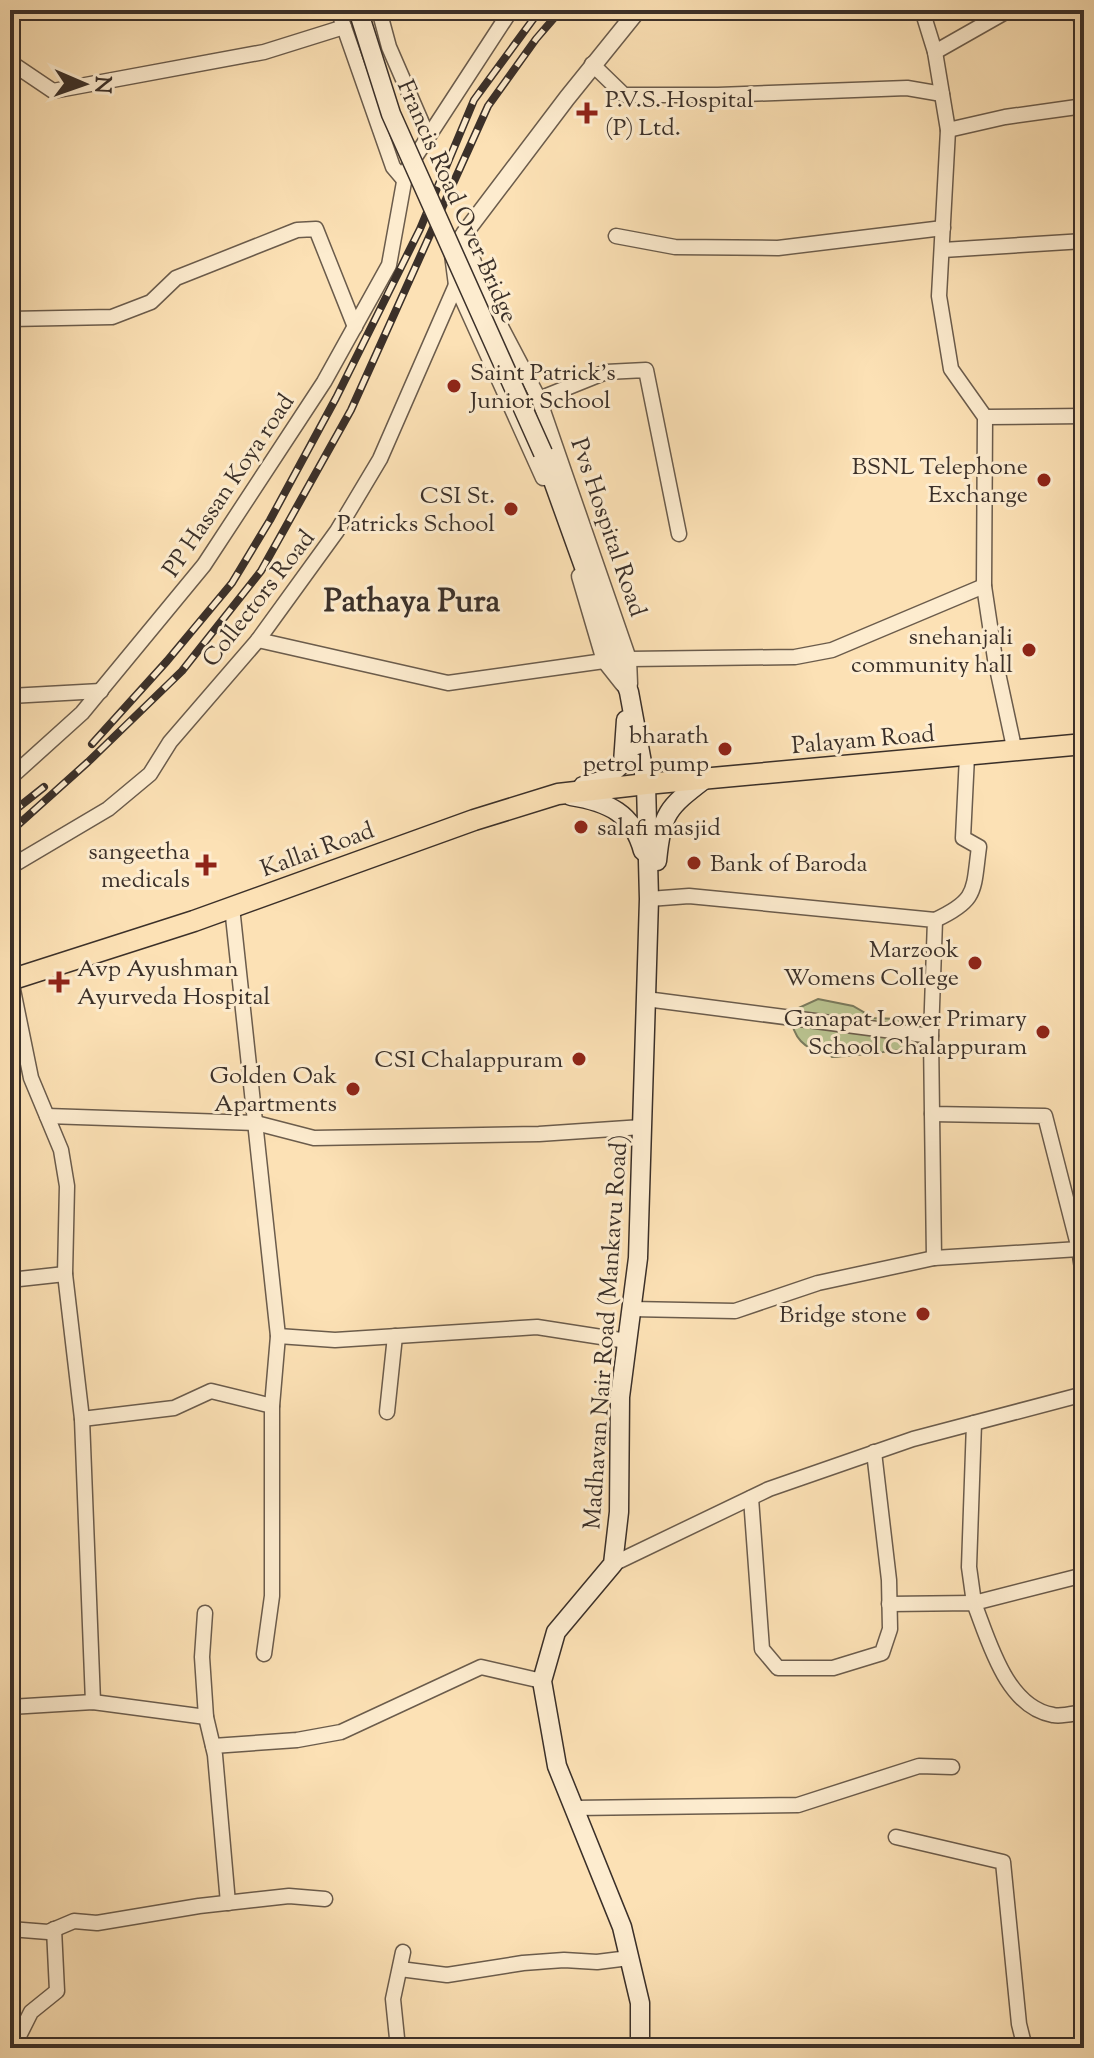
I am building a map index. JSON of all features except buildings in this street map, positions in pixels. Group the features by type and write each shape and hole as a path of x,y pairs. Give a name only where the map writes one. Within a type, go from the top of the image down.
{"main road":[{"name":"Francis Road Over Bridge","path":"358,10 391,114 543,453"},
{"name":"Madhavan Nair Road (Mankavu Road)","path":"543,453 630,700 646,784 649,899 638,1258 620,1397 619,1512 613,1564 556,1632 542,1681 557,1766 622,1927 640,2003 640,2048"},
{"path":"558,794 604,780 623,763 630,700"},
{"name":"Palayam Road","path":"646,784 1084,744"},
{"path":"649,899 665,816 676,801 705,779"},
{"name":"Kallai Road","path":"10,980 558,794 646,784"},
{"path":"558,794 603,803 628,820 638,835 647,870"}],"street":[{"path":"338,10 393,167 405,175 511,10"},
{"path":"379,10 389,47 428,137"},
{"name":"Pvs Hospital Road","path":"630,700 604,661 572,553 539,466 456,285 451,247 638,10"},
{"path":"922,10 935,52 948,130 939,296 951,369 985,417 984,586 995,659 1015,752"},
{"path":"935,52 1009,10"},
{"path":"1076,10 1084,24"},
{"path":"10,62 53,91 264,52 344,27"},
{"path":"593,64 624,95 907,88 942,94"},
{"path":"948,130 1005,117 1084,106"},
{"name":"PP Hassan Koya road","path":"10,778 82,713 204,565 324,382 389,265 405,175"},
{"path":"616,236 675,247 778,248 943,228"},
{"path":"10,319 112,317 151,302 176,278 297,230 316,229 355,327"},
{"name":"Pvs Hospital Road","path":"464,234 488,302 539,399 629,659 630,700"},
{"path":"943,250 1084,241"},
{"name":"Collectors Road","path":"10,867 108,809 150,774 170,742 258,640 337,531 380,459 456,285"},
{"path":"539,399 606,372 646,370 679,534"},
{"path":"985,417 1084,416"},
{"path":"629,659 795,657 820,652 884,629 984,586"},
{"path":"258,640 448,683 604,661"},
{"path":"10,696 101,691"},
{"path":"649,899 689,896 935,920 958,909 973,893 979,847 963,838 967,756"},
{"path":"232,907 278,1336 272,1406 272,1596 264,1654"},
{"path":"934,1258 931,1036 935,920"},
{"path":"10,980 31,1078 61,1150 67,1186 65,1274 82,1419 93,1702"},
{"path":"646,999 931,1036"},
{"path":"932,1114 1045,1116 1079,1231 1084,1281"},
{"path":"47,1116 256,1123 314,1138 539,1134 642,1127"},
{"path":"631,1309 735,1311 818,1283 934,1258 1079,1249"},
{"path":"10,1280 65,1274"},
{"path":"278,1336 335,1340 537,1327 627,1341"},
{"path":"387,1412 395,1336"},
{"path":"82,1419 174,1408 211,1391 272,1406"},
{"path":"613,1564 769,1489 874,1452 1084,1394"},
{"path":"974,1423 969,1567 974,1603 1002,1674 1030,1706 1054,1716 1084,1712"},
{"path":"751,1498 762,1649 778,1668 833,1668 882,1653 890,1629 874,1452"},
{"path":"889,1604 974,1603 1084,1575"},
{"path":"205,1613 202,1657 206,1717 213,1746 228,1903"},
{"path":"213,1746 297,1740 341,1732 481,1667 542,1681"},
{"path":"10,1707 93,1702 206,1717"},
{"path":"574,1808 798,1805 919,1766 952,1767"},
{"path":"896,1837 1003,1862 1019,2024 1025,2048"},
{"path":"10,1929 48,1932 74,1921 97,1923 289,1896 325,1899"},
{"path":"13,2048 31,2012 57,1991 54,1929"},
{"path":"398,2048 393,1999 403,1952"},
{"path":"400,1969 447,1975 523,1963 564,1960 597,1962 629,1958"}],"green space":[{"path":"818,999 853,1006 874,1018 898,1019 918,1041 910,1048 838,1057 812,1049 797,1036 791,1015 794,1010"}],"railway":[{"path":"92,744 232,583 336,398 420,229 474,100 540,10"},
{"path":"10,832 182,671 261,571 351,410 488,106 561,10"},
{"path":"10,814 44,787"}],"place":[{"name":"P.V.S. Hospital (P) Ltd.","path":"587,113"},
{"name":"Saint Patrick's Junior School","path":"454,386"},
{"name":"BSNL Telephone Exchange","path":"1044,480"},
{"name":"CSI St. Patricks School","path":"511,509"},
{"name":"snehanjali community hall","path":"1029,650"},
{"name":"bharath petrol pump","path":"725,749"},
{"name":"salafi masjid","path":"581,827"},
{"name":"Bank of Baroda","path":"694,863"},
{"name":"sangeetha medicals","path":"206,865"},
{"name":"Marzook Womens College","path":"975,963"},
{"name":"Avp Ayushman Ayurveda Hospital","path":"59,982"},
{"name":"Ganapat Lower Primary School Chalappuram","path":"1043,1032"},
{"name":"CSI Chalappuram","path":"579,1059"},
{"name":"Golden Oak Apartments","path":"353,1089"},
{"name":"Bridge stone","path":"923,1314"}],"district":[{"name":"Pathaya Pura","path":"412,600"}]}
